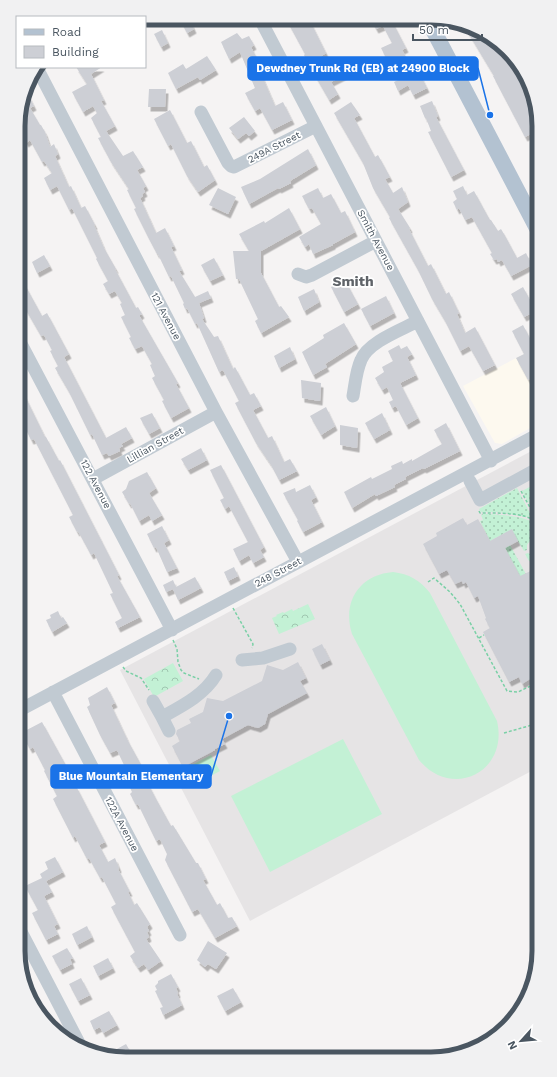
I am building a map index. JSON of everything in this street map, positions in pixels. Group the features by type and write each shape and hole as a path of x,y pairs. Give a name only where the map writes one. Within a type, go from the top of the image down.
{"main road":[{"path":"431,25 532,219"}],"street":[{"name":"Smith Avenue","path":"263,25 491,461"},
{"name":"121 Avenue","path":"40,74 216,412 298,562"},
{"name":"249A Street","path":"201,112 228,163 234,167 316,126"},
{"path":"298,274 306,277 312,275 376,241"},
{"path":"353,396 360,361 365,352 373,345 418,321"},
{"name":"122 Avenue","path":"25,351 93,479 172,634"},
{"name":"Lillian Street","path":"93,479 216,412"},
{"name":"248 Street","path":"25,707 172,634 298,562 532,438"},
{"path":"470,481 480,500 532,472"},
{"path":"247,660 290,650"},
{"path":"162,717 186,704 212,680"},
{"name":"122A Avenue","path":"53,692 180,935"},
{"path":"152,701 169,731"},
{"path":"25,939 77,1038"}],"path":[{"path":"515,481 532,511"},
{"path":"480,500 477,506 480,513 501,513 532,519"},
{"path":"428,582 434,578 450,592 460,604 507,691 518,692 532,685"},
{"path":"232,607 253,644 247,660"},
{"path":"172,634 177,649 179,666 182,672 212,680"},
{"path":"479,638 484,635"},
{"path":"120,664 126,671 131,672 143,680 154,698 152,701"},
{"path":"504,733 532,725"}],"shaded area":[{"path":"532,350 532,427 502,444 495,443 463,386"},
{"path":"532,451 532,771 250,921 120,670"}],"green space":[{"path":"532,486 532,509 522,491"},
{"path":"517,488 530,513 530,516 526,517 499,512 481,512 479,509"},
{"path":"497,514 532,521 532,541 528,543 527,550 524,551 511,530 490,541 480,521 483,520 481,515"},
{"path":"510,545 527,576 521,578 505,548"},
{"path":"528,553 532,555 532,562 529,561 525,554"},
{"path":"393,572 414,578 430,593 497,721 498,739 495,754 486,766 475,775 461,779 447,778 432,772 419,760 352,634 349,622 349,611 356,592 362,584 371,578 381,574"},
{"path":"308,604 315,619 279,634 272,618 283,612 284,613 292,609 293,611"},
{"path":"173,663 183,681 154,697 144,679"},
{"path":"343,739 382,814 270,872 231,796"},
{"path":"211,755 220,771 192,786 184,769"}],"building":[{"path":"183,25 192,25 194,29 187,33"},
{"path":"289,25 312,25 326,53 320,57 326,73 344,63 349,73 331,82 338,94 329,100 314,74 313,75 304,55 305,54"},
{"path":"374,25 394,25 406,48 402,50 416,79 421,76 427,88 413,95 408,85 398,91 394,82 404,77 397,64 391,68 381,48 392,43 383,26 376,29"},
{"path":"162,30 168,43 161,47 154,34"},
{"path":"468,32 487,42 511,65 523,89 524,88 526,91 529,100 532,134 525,137 494,76"},
{"path":"237,33 242,39 249,36 254,45 251,47 265,74 262,76 275,106 283,102 292,120 272,130 260,108 255,111 245,93 255,88 240,52 229,59 221,42"},
{"path":"207,56 216,70 200,80 198,77 176,89 168,73 183,64 186,69"},
{"path":"77,68 100,68 91,74 104,100 101,101 115,126 106,131 123,156 133,151 143,167 137,170 146,186 143,188 145,192 142,194 143,196 140,198 156,233 165,228 174,246 171,247 182,270 179,271 195,297 208,291 211,298 199,303 204,318 202,319 214,337 218,336 233,369 235,367 250,395 254,393 261,406 253,410 268,438 272,436 284,462 290,459 297,471 279,480 256,443 235,403 239,401 223,370 219,372 197,323 195,324 187,308 185,309 184,303 171,276 169,277 134,209 136,208 127,190 129,189 111,162 98,138 101,137 91,118 97,113 93,106 83,112 72,92 87,84"},
{"path":"149,89 166,89 165,107 148,107"},
{"path":"29,96 34,106 30,108 45,132 50,147 54,144 58,154 55,156 69,187 71,186 81,208 85,206 95,225 104,248 136,308 138,307 142,314 140,317 178,383 176,384 189,408 171,418 162,401 164,400 152,378 155,376 150,365 152,364 142,346 135,349 129,338 131,337 121,317 125,315 120,304 122,303 115,291 109,294 103,284 108,281 72,208 69,210 57,186 50,190 44,178 52,173 44,161 42,162 30,140 26,143 25,126"},
{"path":"432,101 438,116 436,117 464,170 451,177 428,132 431,131 420,106"},
{"path":"351,102 360,115 354,118 375,157 378,155 390,177 385,179 393,193 402,187 408,202 398,209 410,228 409,229 428,266 431,264 446,294 449,292 459,313 457,314 465,333 475,327 495,365 483,371 469,346 460,351 389,218 390,217 373,188 363,163 334,113"},
{"path":"170,110 187,143 191,141 204,167 207,165 215,180 198,192 187,176 171,144 168,146 154,119"},
{"path":"244,117 255,131 249,136 246,133 238,139 229,128"},
{"path":"308,149 316,165 290,181 291,183 279,189 278,188 249,204 241,187 260,179"},
{"path":"463,186 467,195 474,191 490,220 498,231 501,229 517,258 526,253 532,265 511,276 502,260 498,262 497,259 494,260 490,254 492,253 472,217 465,220 459,208 457,210 453,202 457,199 453,191"},
{"path":"218,188 236,197 228,214 209,205"},
{"path":"318,188 323,198 331,194 341,213 345,211 355,232 333,245 313,254 309,244 305,247 299,237 321,224 312,208 309,209 302,196"},
{"path":"289,208 300,229 261,251 261,273 279,307 281,306 289,317 261,333 255,321 258,319 239,279 236,279 233,251 249,251 239,234 264,221 265,223"},
{"path":"44,255 50,266 37,273 32,262"},
{"path":"214,258 223,275 210,281 201,265"},
{"path":"345,280 358,304 344,312 331,287"},
{"path":"25,285 42,316 47,313 69,354 64,357 106,438 126,427 132,438 121,444 123,446 119,448 120,451 109,456 107,453 102,455 55,368 58,366 50,351 52,350 44,335 41,336 25,308"},
{"path":"523,287 532,304 532,313 524,317 511,294"},
{"path":"314,289 319,302 304,311 298,297"},
{"path":"386,296 394,313 370,326 361,309"},
{"path":"344,323 356,344 325,364 327,367 313,375 302,352 324,338 323,335"},
{"path":"523,325 532,342 532,378 528,380 516,358 524,354 512,331"},
{"path":"399,345 401,349 407,346 412,354 407,357 416,375 400,383 418,418 406,425 396,406 392,408 389,402 393,400 387,387 382,390 375,378 384,372 382,367 393,361 388,351"},
{"path":"290,347 295,359 279,368 274,356"},
{"path":"301,380 321,383 320,401 302,398"},
{"path":"25,396 45,437 59,461 60,460 119,575 117,576 140,617 118,628 115,622 122,618 110,594 113,593 94,553 91,555 69,517 73,515 34,439 31,440 25,427"},
{"path":"326,407 335,426 321,435 310,416"},
{"path":"152,413 160,428 149,434 140,418"},
{"path":"382,413 390,430 374,439 365,423"},
{"path":"446,423 460,451 405,477 406,479 394,485 395,487 376,496 375,494 352,508 344,492 371,477 372,479 392,469 391,466 402,461 403,464 412,459 412,461 442,444 434,430"},
{"path":"340,425 358,428 357,448 340,445"},
{"path":"201,448 207,460 188,470 181,459"},
{"path":"221,465 264,547 260,550 264,557 253,563 249,555 239,561 233,549 248,542 229,506 225,509 220,500 224,498 210,470"},
{"path":"147,472 156,488 149,493 162,515 152,521 149,515 139,521 130,503 129,504 122,492 126,489 129,481"},
{"path":"310,485 316,497 311,500 322,522 303,532 283,493 295,488 296,492"},
{"path":"463,518 467,525 478,519 490,541 512,529 518,541 505,548 520,576 532,570 532,678 522,684 519,677 509,682 483,632 490,628 485,619 486,618 478,596 474,598 466,582 463,584 462,581 455,584 447,570 439,574 423,544 437,536 436,533"},
{"path":"162,526 169,540 164,543 177,568 167,572 156,547 154,548 147,534"},
{"path":"234,567 238,576 228,581 224,572"},
{"path":"195,577 201,588 178,600 173,589 166,592 163,585 173,580 176,587"},
{"path":"58,611 61,618 63,617 67,623 52,632 46,620 51,618 50,615"},
{"path":"322,644 330,660 320,665 312,649"},
{"path":"298,662 306,678 300,681 307,693 268,714 265,724 258,728 248,725 222,739 225,744 183,767 172,746 180,741 176,734 177,730 191,723 189,719 203,712 207,698 223,701 262,681 267,665 283,670"},
{"path":"107,687 115,703 111,705 144,770 142,772 155,797 171,826 173,825 196,863 198,863 206,879 203,880 217,905 220,903 228,918 232,917 237,926 215,938 198,909 192,912 165,860 167,854 160,839 156,841 138,804 136,805 130,794 132,792 127,780 124,781 120,772 126,769 117,750 110,753 87,707 90,705 88,698"},
{"path":"42,722 68,769 65,778 72,788 76,786 105,842 99,845 108,862 115,858 119,868 118,869 130,892 128,892 134,905 137,903 150,924 147,927 149,937 146,939 161,961 148,970 144,964 138,968 130,956 135,952 111,907 116,904 102,877 100,878 89,858 87,859 75,836 73,838 53,799 57,796 44,771 45,770 33,747 30,749 25,740 25,731"},
{"path":"55,857 63,872 46,881 52,892 44,896 58,924 54,926 58,934 46,940 32,913 38,910 25,886 42,878 40,874 48,869 45,862"},
{"path":"87,926 92,937 77,945 72,934"},
{"path":"208,941 227,953 216,969 208,964 205,967 197,960"},
{"path":"67,948 73,958 70,959 72,964 60,970 52,956"},
{"path":"108,958 113,968 98,976 93,966"},
{"path":"171,974 178,987 176,988 177,994 182,1005 163,1015 160,1008 163,1007 155,991 157,990 155,986 158,981"},
{"path":"81,978 90,995 78,1001 69,984"},
{"path":"233,988 241,1002 225,1011 217,996"},
{"path":"109,1011 117,1025 103,1033 100,1027 94,1030 90,1021"},
{"path":"126,1044 131,1052 126,1052 113,1051"}],"place":[{"name":"Dewdney Trunk Rd (EB) at 24900 Block","path":"490,115"},
{"name":"Blue Mountain Elementary","path":"229,716"}],"district":[{"name":"Smith","path":"353,281"}]}
